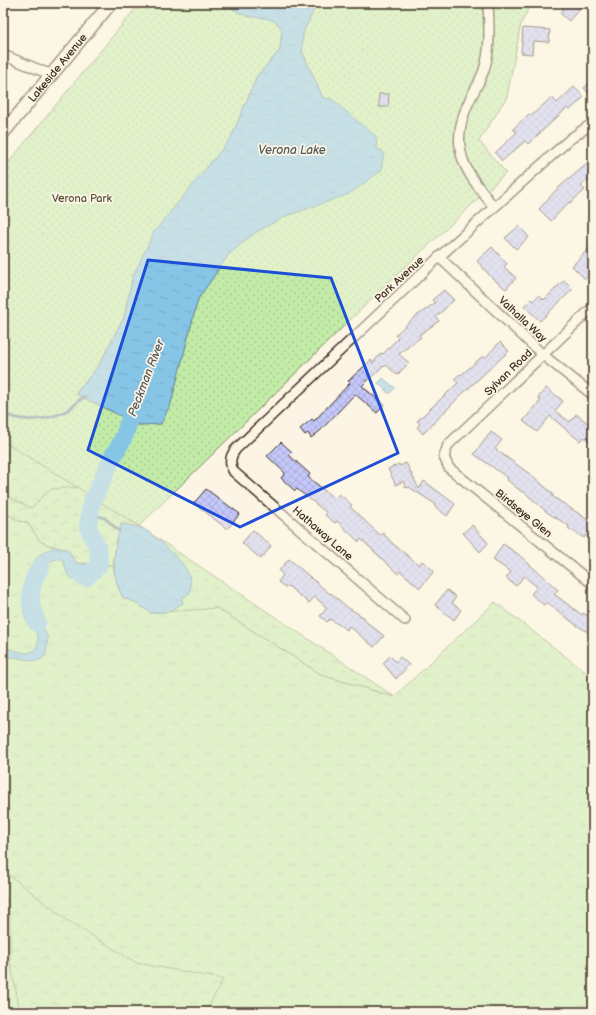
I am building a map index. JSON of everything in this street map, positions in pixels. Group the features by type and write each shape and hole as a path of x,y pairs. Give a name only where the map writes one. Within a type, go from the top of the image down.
{"main road":[{"name":"Lakeside Avenue","path":"3,133 112,3"}],"street":[{"path":"488,3 489,44 486,64 465,109 459,146 461,158 466,170 494,207"},
{"path":"3,55 52,75"},
{"name":"Park Avenue","path":"230,461 236,449 439,257 570,138 593,123"},
{"name":"Valhalla Way","path":"439,257 543,355 593,395"},
{"name":"Sylvan Road","path":"444,457 448,445 593,307"},
{"name":"Birdseye Glen","path":"444,457 449,468 593,584"},
{"name":"Hathaway Lane","path":"230,461 234,472 405,620"}],"highlighted area":[{"path":"148,260 331,278 398,453 240,527 88,450"}],"green space":[{"name":"Verona Park","path":"140,3 226,3 247,16 264,17 276,21 282,29 280,50 257,76 231,138 194,185 133,276 124,317 99,365 76,393 139,425 160,424 171,403 198,299 229,254 256,232 284,217 377,148 323,98 302,51 303,33 317,3 531,3 521,24 507,97 479,141 506,173 387,284 139,526 3,441 3,169"},
{"path":"3,440 139,526 395,697 322,675 217,608 151,613 135,602 123,598 118,587 113,565 76,563 55,547 40,541 27,522 20,521 3,512"},
{"path":"78,487 145,530 131,525 116,542 113,565 76,563 68,550 40,541 27,522 20,521 3,512 3,494 31,508 50,489"},
{"path":"3,512 20,521 27,521 40,541 113,565 118,587 123,598 135,602 151,612 217,608 322,675 394,697 495,602 593,678 593,1012 3,1012"},
{"path":"3,870 68,921 137,963 223,979 209,1006 179,1012 20,1012 10,960 10,917 3,883"}],"water":[{"name":"Verona Lake","path":"226,3 317,3 303,33 302,51 323,98 332,99 376,137 377,148 384,153 381,171 349,194 284,217 256,232 229,254 198,299 171,403 161,424 139,425 76,394 99,365 124,317 133,276 154,232 231,138 257,76 280,50 282,29 278,24 270,19 242,14"},
{"path":"383,378 395,388 389,394 378,383"},
{"path":"121,524 133,526 150,533 170,551 187,570 191,584 190,593 181,598 183,603 170,611 151,613 135,602 123,598 116,579 114,562 116,544"},
{"path":"55,547 68,550 76,563 102,566 98,577 91,581 80,582 72,579 67,573 63,560 53,560 47,564 34,582 29,593 39,620 48,638 46,655 42,659 35,661 13,657 3,659 3,649 30,653 35,650 37,646 37,634 27,622 24,612 24,588 28,572 32,564 43,553"}],"building":[{"path":"558,3 584,3 569,21 560,13 564,8"},
{"path":"523,28 550,30 549,42 533,41 532,54 521,53"},
{"path":"593,80 593,98 584,88"},
{"path":"574,87 584,97 570,110 567,108 528,144 525,141 502,161 495,153 517,132 513,129 529,114 531,116 552,97 557,103"},
{"path":"379,94 389,94 388,107 379,107"},
{"path":"593,159 593,176 581,186 585,190 570,203 569,202 551,221 539,209 557,189"},
{"path":"519,226 529,237 516,249 505,238"},
{"path":"593,244 593,270 585,279 572,266"},
{"path":"492,247 507,264 504,267 516,278 506,289 492,278 477,261"},
{"path":"564,280 573,289 540,321 524,306 531,299 533,301 539,295 544,300"},
{"path":"444,290 454,300 436,317 439,321 419,335 421,337 399,354 409,363 397,375 386,365 384,367 383,366 362,386 384,405 377,413 355,394 320,431 311,438 308,433 305,435 300,429 312,419 314,421 350,383 348,381 371,360 373,363 381,353 383,354 398,338 395,335 415,317 435,303 432,300"},
{"path":"500,342 509,351 459,397 423,434 417,427 420,424 417,421 458,383 454,379 460,374 461,375 483,356 485,358"},
{"path":"546,388 563,401 555,411 570,422 576,414 593,427 593,444 584,437 580,441 550,416 537,432 523,421 541,400 538,398"},
{"path":"491,432 502,440 495,449 534,477 553,494 552,496 593,523 593,540 586,535 584,538 568,528 569,526 548,513 523,491 522,492 507,480 508,478 474,454"},
{"path":"281,442 292,452 289,455 310,474 308,477 335,499 339,494 352,505 350,507 380,535 383,533 392,543 419,565 422,561 434,571 420,588 400,571 398,574 361,539 359,542 337,521 335,523 325,515 327,513 297,489 295,491 281,478 285,473 267,456"},
{"path":"406,463 419,489 424,481 455,504 447,516 434,506 435,504 409,487 406,488 403,481 396,485 388,469 399,464 400,466"},
{"path":"206,489 240,514 227,529 194,503"},
{"path":"472,525 488,543 480,552 463,533"},
{"path":"253,530 271,546 261,559 242,543"},
{"path":"503,544 518,554 558,590 554,594 582,615 583,613 593,619 593,635 576,625 547,602 544,605 531,594 537,587 524,576 516,586 506,578 511,572 493,560"},
{"path":"289,559 330,594 331,593 347,607 365,618 364,620 384,636 374,647 349,626 347,630 330,619 327,622 320,616 327,608 315,597 309,603 288,586 286,588 278,582 283,575 279,571"},
{"path":"447,590 456,597 452,603 461,610 454,620 435,605"},
{"path":"390,656 396,662 400,657 409,665 396,679 383,663"}],"waterway":[{"path":"3,412 10,416 25,419 51,417 66,411 85,397"},
{"name":"Peckman River","path":"81,575 86,578 99,565 98,548 88,527 91,505 111,460 123,439 137,398"},
{"path":"90,514 105,518 119,531"},
{"name":"Peckman River","path":"37,623 32,608 31,594 34,580 41,567"}]}
